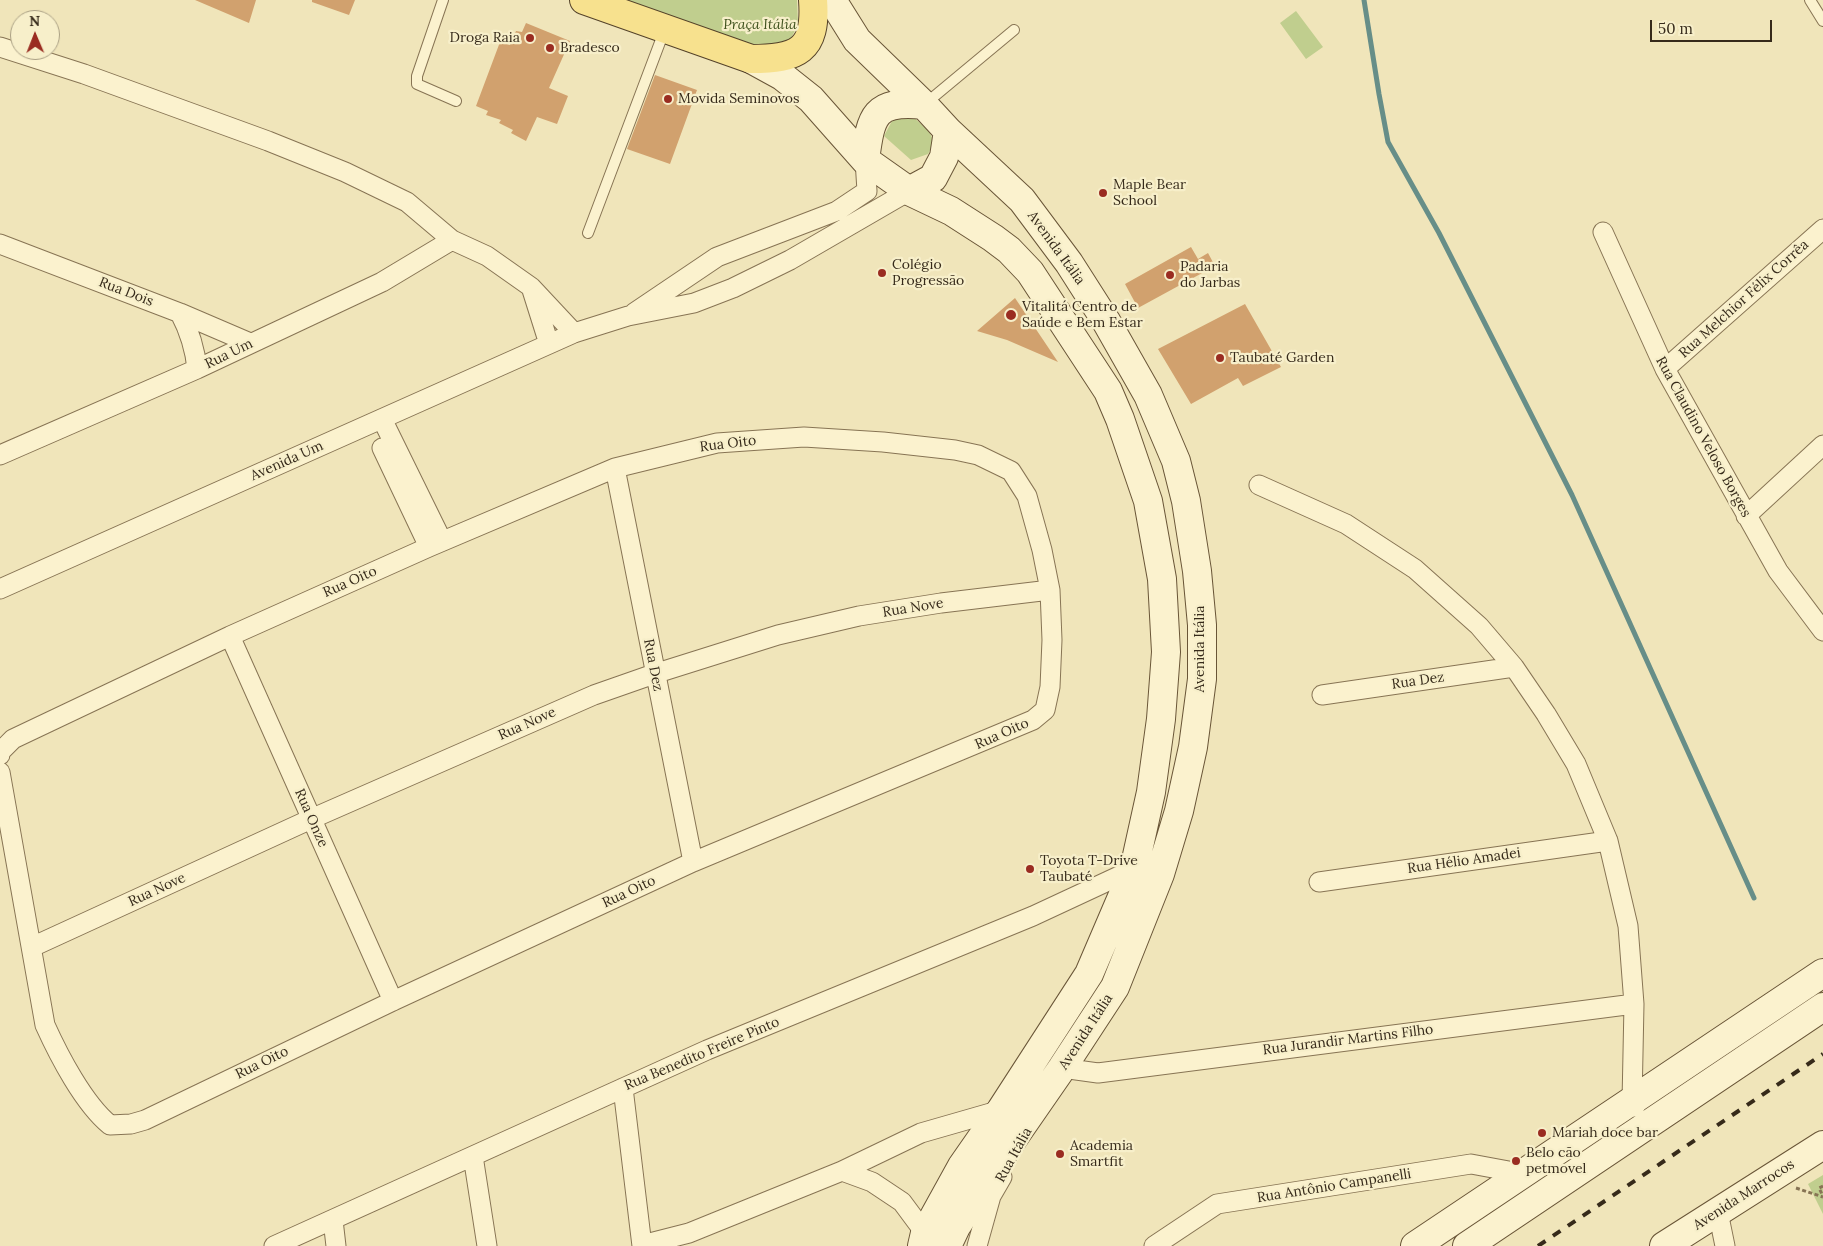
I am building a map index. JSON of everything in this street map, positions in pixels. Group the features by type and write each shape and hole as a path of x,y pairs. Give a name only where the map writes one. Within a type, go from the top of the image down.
{"main road":[{"path":"584,0 751,58 782,76 811,99 865,160 909,191 933,178 944,157 948,131"},
{"path":"751,58 776,59 795,54 808,42 814,16 813,0"},
{"name":"Avenida Itália","path":"832,0 857,40 948,131 1022,200 1069,263 1106,321 1148,395 1176,461 1186,501 1197,570 1202,625 1202,679 1193,747 1178,810 1160,874 1115,987 956,1226 931,1242"},
{"path":"865,160 869,130 873,120 881,110 902,103 924,105"},
{"name":"Avenida Itália","path":"909,191 952,211 1009,250 1030,272 1108,391 1129,442 1148,501 1162,579 1166,652 1161,719 1151,792 1134,869 1089,974 1001,1110 962,1166 931,1242"},
{"path":"1415,1246 1823,973"},
{"path":"1466,1246 1823,1007"},
{"name":"Avenida Marrocos","path":"1664,1246 1823,1145"}],"street":[{"path":"0,47 94,77 268,141 345,172 407,202 452,240 487,256 531,286 574,333"},
{"path":"628,316 717,257 837,211 852,203 867,192 865,160"},
{"path":"628,316 694,303 733,288 790,260 909,191"},
{"name":"Rua Melchior Félix Corrêa","path":"1665,369 1823,229"},
{"name":"Rua Claudino Veloso Borges","path":"1603,232 1665,369 1746,516 1778,571 1823,631"},
{"name":"Rua Um","path":"0,455 197,369 382,282 452,240"},
{"name":"Rua Dois","path":"0,244 180,313 250,343"},
{"path":"531,286 549,344"},
{"path":"180,313 194,344 197,369"},
{"name":"Avenida Um","path":"0,589 574,333 628,316"},
{"path":"376,421 435,544"},
{"name":"Rua Oito","path":"0,755 0,752 13,739 230,636 435,544 615,468 718,443 804,438 883,442 955,450 978,455 1011,471 1027,496 1042,550 1050,590 1052,640 1050,687 1045,710 1033,720 693,862 392,1001 145,1120 131,1124 110,1125 98,1116 57,1053 45,1025 0,772"},
{"path":"1746,516 1823,445"},
{"name":"Rua Dez","path":"615,468 654,674 693,862"},
{"path":"1259,485 1346,524 1415,569 1480,626 1514,667 1546,714 1576,764 1608,841 1628,926 1634,1004 1632,1102 1646,1127"},
{"name":"Rua Nove","path":"32,947 311,819 594,695 778,635 859,616 941,603 1050,590"},
{"name":"Rua Onze","path":"230,636 392,1001"},
{"name":"Rua Dez","path":"1322,695 1514,667"},
{"name":"Rua Hélio Amadei","path":"1319,882 1608,841"},
{"name":"Rua Benedito Freire Pinto","path":"274,1246 707,1050 1033,916 1134,869"},
{"name":"Rua Jurandir Martins Filho","path":"1062,1068 1098,1073 1634,1004"},
{"name":"Rua Itália","path":"977,1246 991,1196 1062,1068"},
{"path":"624,1088 642,1245 689,1232 842,1171 921,1133 1001,1110"},
{"path":"474,1156 487,1246"},
{"name":"Rua Antônio Campanelli","path":"1154,1246 1218,1204 1471,1164 1525,1174"},
{"path":"842,1171 872,1182 902,1202 931,1242"},
{"path":"1718,1212 1725,1246"},
{"path":"333,1220 336,1246"}],"lane":[{"path":"443,0 417,76 417,84 456,101"},
{"path":"1810,0 1823,21"},
{"path":"588,233 666,28"},
{"path":"924,105 1014,30"}],"path":[{"path":"1823,1186 1819,1188 1823,1196"}],"green space":[{"name":"Praça Itália","path":"616,0 797,0 798,25 790,40 771,52"},
{"path":"1296,11 1323,47 1306,59 1280,23"},
{"path":"911,115 929,131 934,142 928,154 911,160 884,136 893,119"},
{"path":"1823,1175 1823,1214 1808,1184"}],"building":[{"path":"195,0 256,0 249,23"},
{"path":"312,0 355,0 349,15 312,2"},
{"path":"526,23 570,41 549,88 568,96 557,124 537,117 526,141 511,133 513,130 499,123 501,120 486,115 488,111 476,106 500,42 510,45 516,31 522,32"},
{"path":"655,75 697,90 670,164 627,149"},
{"name":"Padaria do Jarbas","path":"1191,247 1198,259 1208,253 1215,266 1138,308 1125,284"},
{"name":"Vitalitá Centro de Saúde e Bem Estar","path":"1015,298 1058,362 1007,340 977,331"},
{"name":"Taubaté Garden","path":"1245,304 1281,367 1243,386 1238,378 1191,404 1158,349"}],"waterway":[{"path":"1364,0 1388,142 1439,233 1572,495 1754,898"}],"railway":[{"path":"1538,1246 1823,1054"}],"place":[{"name":"Droga Raia","path":"530,38"},
{"name":"Bradesco","path":"550,48"},
{"name":"Movida Seminovos","path":"668,99"},
{"name":"Maple Bear School","path":"1103,193"},
{"name":"Colégio Progressão","path":"882,273"},
{"name":"Padaria do Jarbas","path":"1170,275"},
{"name":"Vitalitá Centro de Saúde e Bem Estar","path":"1011,315"},
{"name":"Taubaté Garden","path":"1220,358"},
{"name":"Toyota T-Drive Taubaté","path":"1030,869"},
{"name":"Mariah doce bar","path":"1542,1133"},
{"name":"Academia Smartfit","path":"1060,1154"},
{"name":"Belo cão petmovel","path":"1516,1161"}]}
